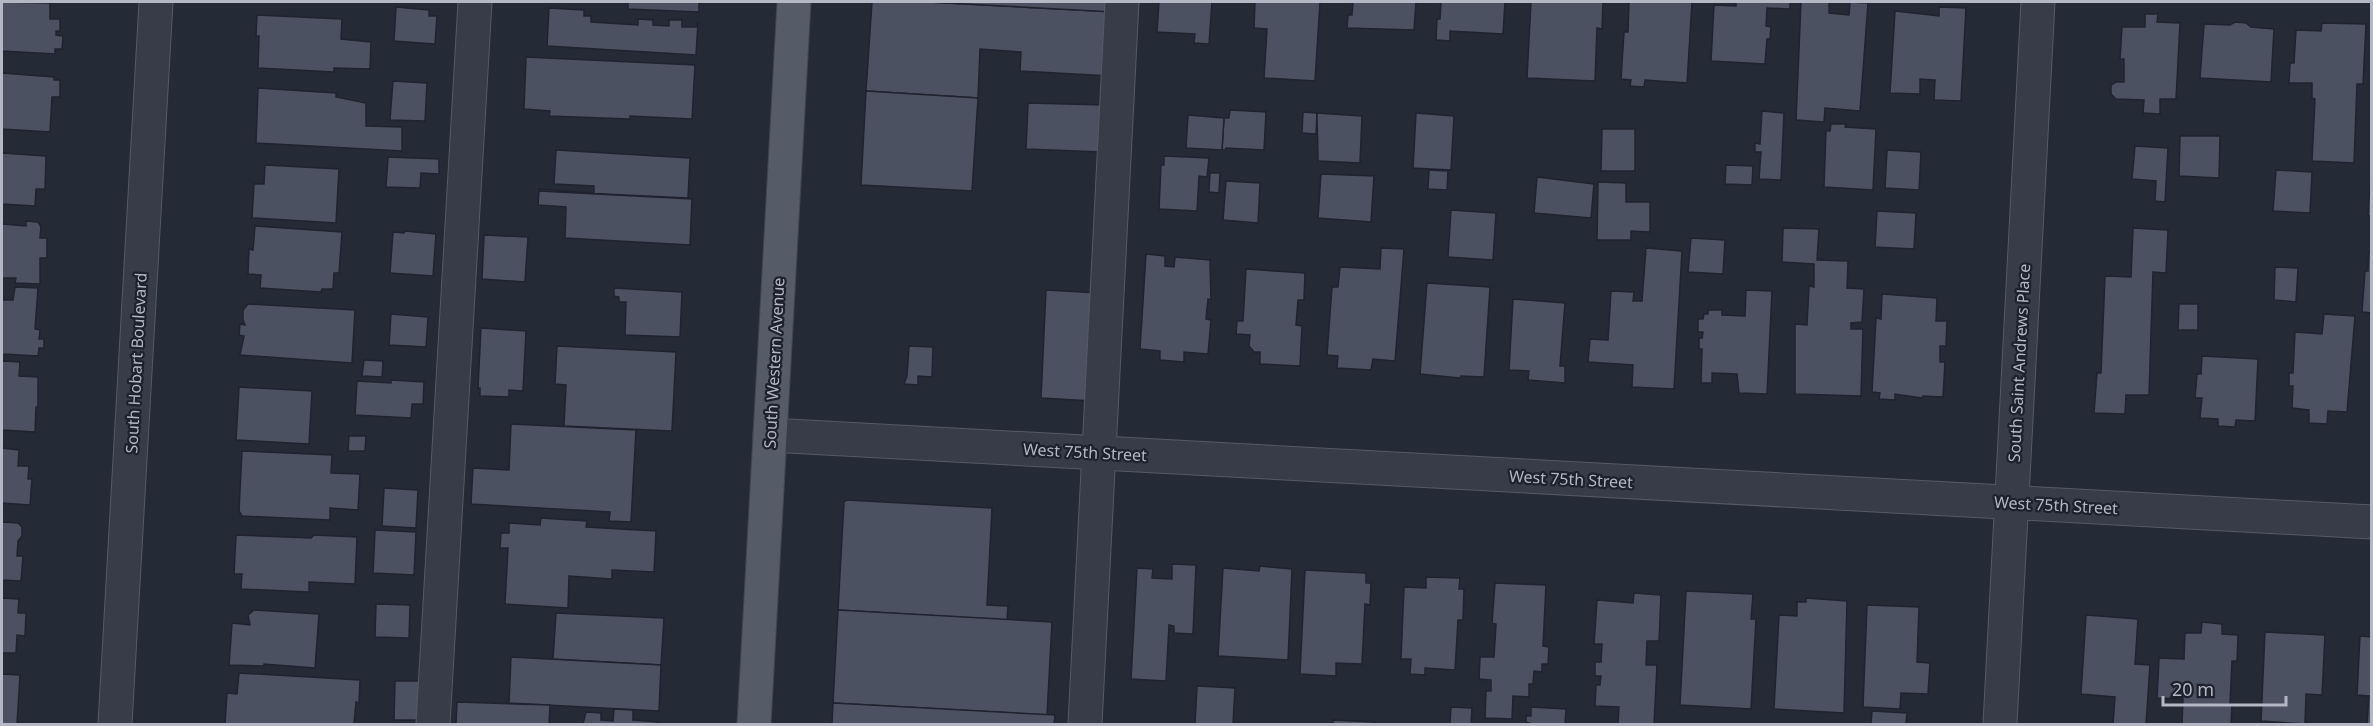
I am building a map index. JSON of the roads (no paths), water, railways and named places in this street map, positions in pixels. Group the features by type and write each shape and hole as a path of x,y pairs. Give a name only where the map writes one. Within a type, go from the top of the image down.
{"main road":[{"name":"South Western Avenue","path":"754,724 794,2"}],"street":[{"name":"South Hobart Boulevard","path":"115,724 156,2"},
{"path":"434,724 475,2"},
{"path":"1085,724 1122,2"},
{"name":"South Saint Andrews Place","path":"2000,724 2038,2"},
{"name":"West 75th Street","path":"770,435 2372,522"}]}
